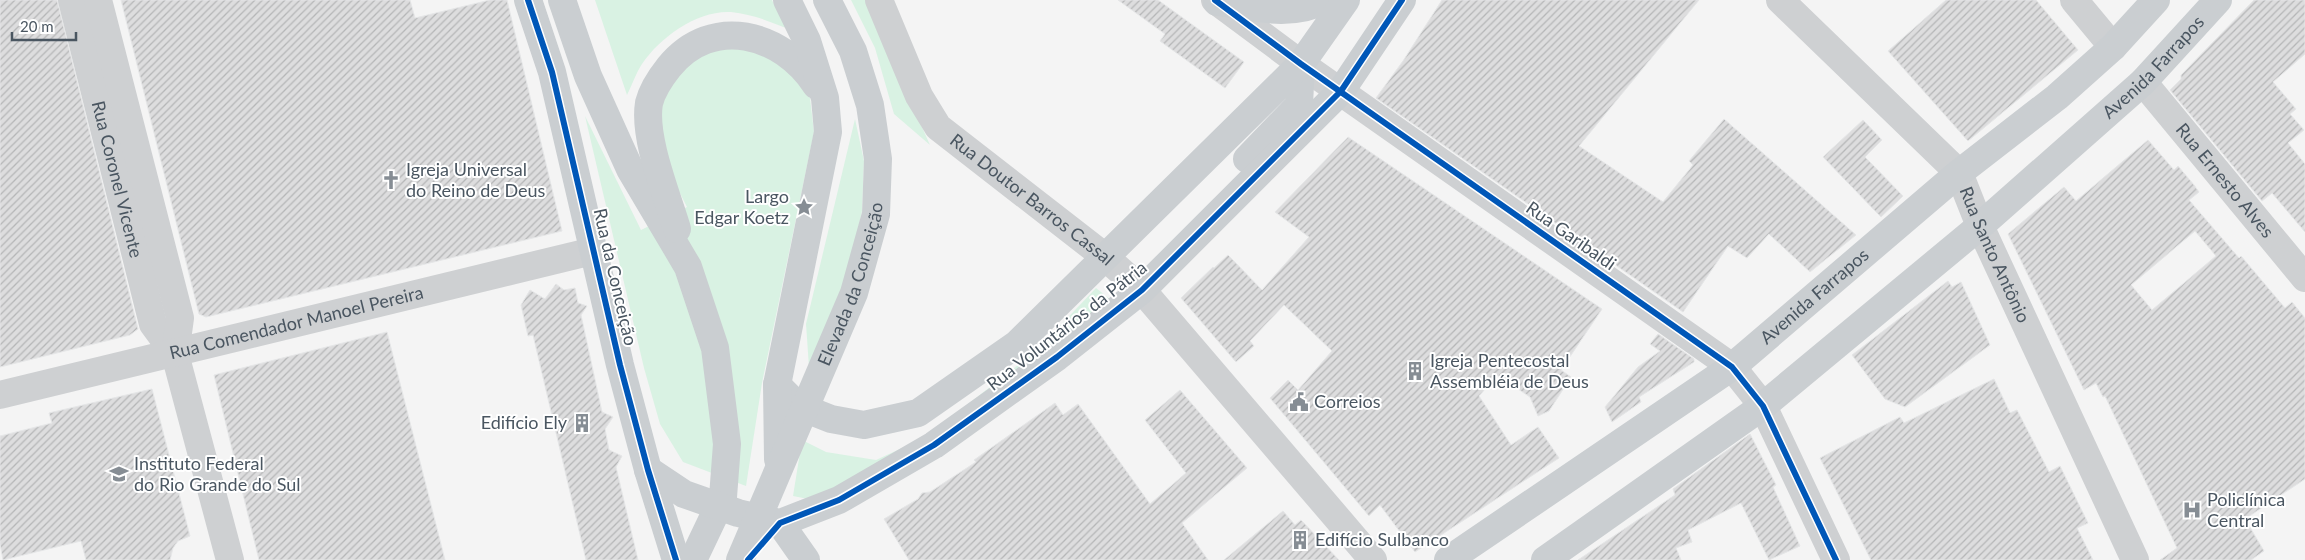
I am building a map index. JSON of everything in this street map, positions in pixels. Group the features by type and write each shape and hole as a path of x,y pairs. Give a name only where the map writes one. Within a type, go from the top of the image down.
{"main road":[{"name":"Rua da Conceição","path":"528,0 552,72 593,251 648,470 676,560"},
{"path":"562,0 588,76 630,169 688,267"},
{"path":"787,0 807,41 826,98 828,132 777,385 780,524 806,560"},
{"name":"Elevada da Conceição","path":"740,560 854,293 876,214 878,159 870,105 853,50 827,0"},
{"path":"1216,1 1280,11 1314,6 1325,0"},
{"name":"Rua Voluntários da Pátria","path":"777,385 798,406 831,420 864,424 918,413 1017,344 1104,256 1301,64 1346,0"},
{"name":"Rua Voluntários da Pátria","path":"780,524 838,500 934,445 1057,357 1142,290 1341,91 1402,0"},
{"name":"Avenida Farrapos","path":"1448,560 1732,367 1959,173 2057,97 2113,47 2156,0"},
{"name":"Avenida Farrapos","path":"1545,560 1763,406 1980,226 2143,82 2218,0"},
{"path":"693,560 723,498 727,444 714,348 648,130 650,102 661,77 678,56 702,41 731,35 760,38 784,50 806,69 826,98"},
{"path":"1210,222 1231,175 1299,105 1301,64"},
{"path":"648,470 684,494 738,513 780,524"}],"street":[{"name":"Rua Coronel Vicente","path":"72,0 153,324 175,354 230,560"},
{"name":"Rua Coronel Vicente","path":"98,0 180,318 175,354"},
{"name":"Rua Doutor Barros Cassal","path":"879,0 920,96 938,127 1104,256 1142,290 1373,560"},
{"name":"Rua Santo Antônio","path":"1780,0 1959,173 1980,226 2135,560"},
{"path":"2074,0 2113,47"},
{"name":"Rua Garibaldi","path":"1216,1 1301,64 1732,367 1763,406 1836,560"},
{"name":"Rua Ernesto Alves","path":"2143,82 2305,278"},
{"name":"Rua Comendador Manoel Pereira","path":"0,395 593,251"}],"green space":[{"path":"595,0 772,0 786,28 753,16 731,12 706,15 693,20 669,35 650,54 640,68 627,95"},
{"path":"851,0 865,0 930,145 894,114 875,48"},
{"path":"734,45 758,49 798,77 810,98 814,132 762,383 746,486 683,462 660,424 644,368 585,116 641,230 687,207 664,162 659,105 686,63 709,50"},
{"path":"855,119 864,161 862,211 844,292 809,367 806,324"},
{"path":"1096,288 1116,304 929,442 818,501 793,496 802,440 826,452 876,460 926,437 1036,351"}],"building":[{"path":"0,0 57,0 138,329 130,335 0,367"},
{"path":"121,0 410,0 415,18 490,0 507,0 562,231 206,317 199,314"},
{"path":"1118,0 1158,0 1244,62 1225,88 1160,41 1165,34"},
{"path":"1442,0 1699,0 1579,146 1663,202 1693,165 1689,161 1724,119 1856,235 1810,272 1769,234 1747,258 1728,246 1683,312 1376,98 1403,61"},
{"path":"1946,0 2036,0 2078,50 1968,141 1888,51"},
{"path":"2254,0 2305,0 2305,54 2273,82 2296,109 2290,114 2304,130 2288,143 2305,164 2305,232 2272,193 2262,201 2170,90 2181,79 2181,75"},
{"path":"1863,120 1882,140 1865,157 1903,196 1881,217 1823,157"},
{"path":"1348,137 1602,309 1561,370 1571,377 1549,411 1538,416 1530,397 1497,375 1479,396 1511,445 1538,427 1559,458 1415,552 1380,505 1369,516 1270,398 1288,380 1298,390 1332,351 1284,305 1250,341 1254,346 1236,362 1181,298 1228,255 1262,290 1309,237 1275,212"},
{"path":"2148,140 2174,170 2178,166 2194,185 2199,192 2189,200 2239,258 2241,256 2285,308 2292,302 2305,318 2305,479 2245,519 2264,551 2251,560 2160,560 2177,548 2105,396 2103,397 2096,383 2084,390 2008,234 2064,187 2076,201","holes":["2195,231 2216,256 2152,310 2131,285"]},
{"path":"1948,281 1952,287 1961,282 1990,345 1905,407 1885,399 1852,355"},
{"name":"Edifício Ely","path":"556,284 564,290 575,288 578,303 587,306 581,315 602,412 613,417 605,429 609,450 622,456 616,467 638,560 586,560 533,335 528,336 521,305 530,290 545,299"},
{"path":"387,332 445,560 259,560 214,375"},
{"path":"1658,334 1694,359 1694,362 1639,397 1641,402 1612,422 1605,407 1638,367 1660,351 1650,344"},
{"path":"1994,379 2010,413 2017,410 2049,472 2060,466 2088,523 2077,528 2093,560 1871,560 1820,458 1900,417 1904,423"},
{"name":"Instituto Federal do Rio Grande do Sul","path":"152,389 190,536 178,541 173,548 170,560 86,560 81,541 3,560 0,544 0,436 52,423 49,413"},
{"path":"1180,390 1247,468 1182,523 1208,560 909,560 884,519 918,499 922,493 930,492 976,462 974,460 1055,403 1063,415 1078,404 1150,504 1186,473 1145,420"},
{"path":"1750,434 1776,485 1773,487 1800,546 1769,560 1741,503 1688,530 1692,542 1676,548 1681,560 1578,560 1675,495 1673,489"},
{"path":"1283,511 1295,525 1301,520 1339,560 1224,560"}],"cycle path":[{"path":"528,0 552,72 620,365 648,470 676,560"},
{"path":"1215,0 1301,64 1732,367 1763,406 1836,560"},
{"path":"748,560 780,523 839,500 934,445 1057,357 1142,290 1341,91 1402,0"}],"place":[{"name":"Igreja Universal do Reino de Deus","path":"391,180"},
{"name":"Largo Edgar Koetz","path":"804,207"},
{"name":"Igreja Pentecostal Assembléia de Deus","path":"1415,371"},
{"name":"Correios","path":"1299,402"},
{"name":"Edifício Ely","path":"582,423"},
{"name":"Instituto Federal do Rio Grande do Sul","path":"119,474"},
{"name":"Policlínica Central","path":"2192,510"},
{"name":"Edifício Sulbanco","path":"1300,540"}]}
